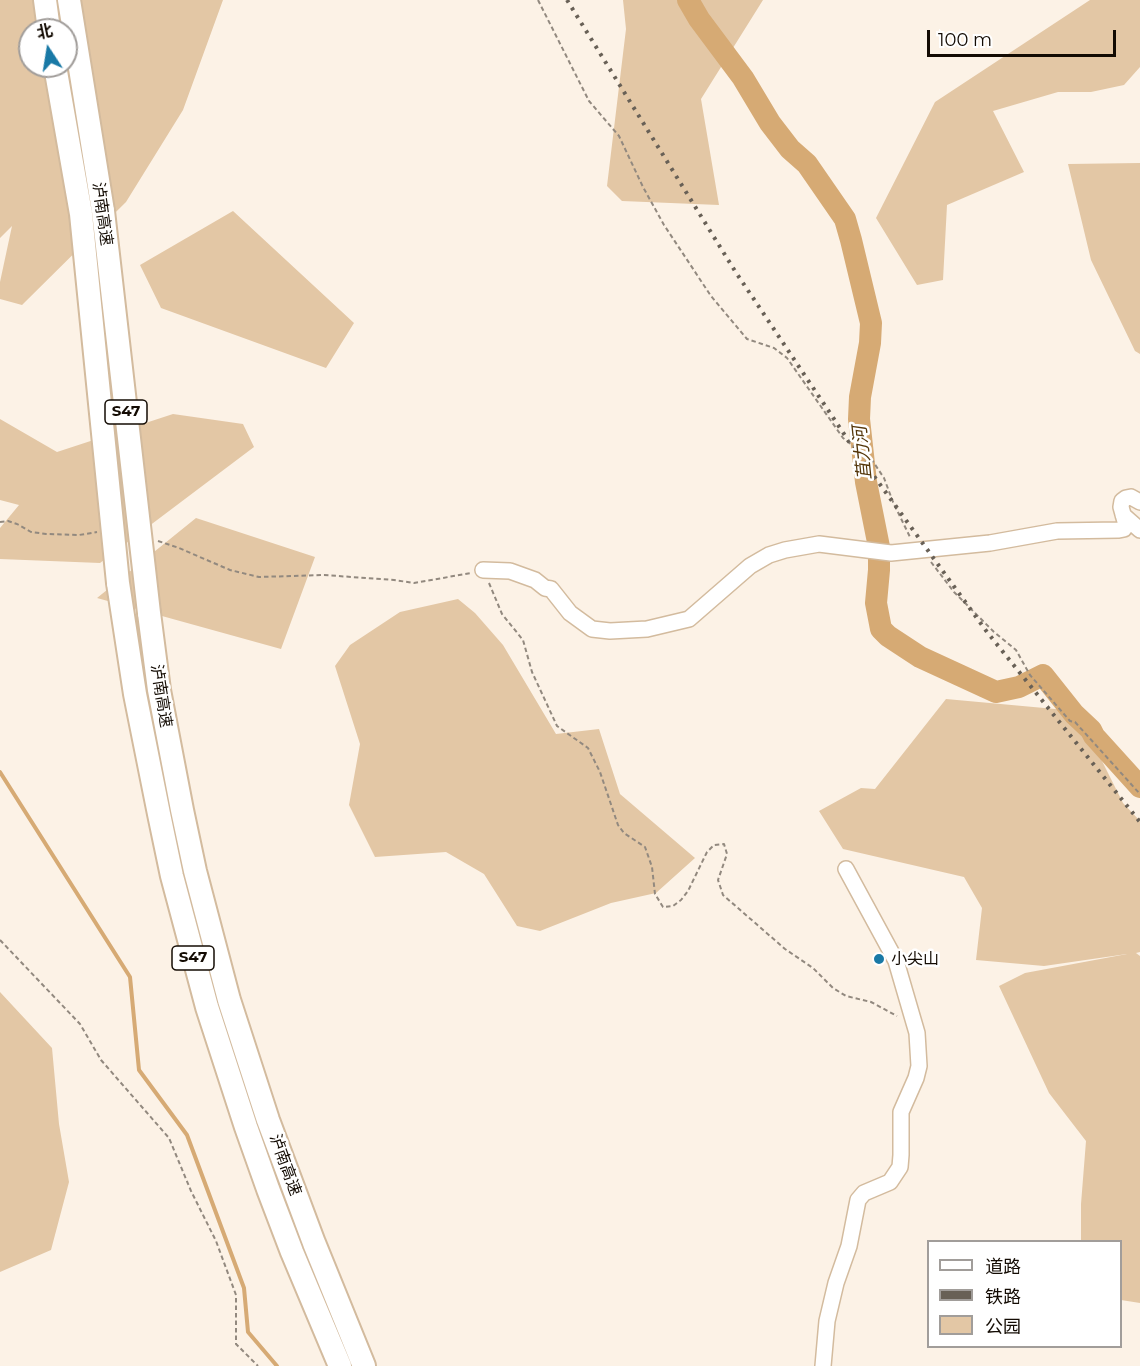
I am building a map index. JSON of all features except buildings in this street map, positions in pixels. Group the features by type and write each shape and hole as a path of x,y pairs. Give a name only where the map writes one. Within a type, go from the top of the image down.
{"highway":[{"path":"45,0 47,18"},
{"name":"泸南高速","path":"69,0 103,211 148,613 159,690 195,871 229,1000 268,1120 364,1366"},
{"name":"泸南高速","path":"57,78 81,214 118,583 147,758 170,866 207,1007 246,1127 292,1252 340,1366"}],"street":[{"path":"483,570 510,572 536,580 545,588 551,589 570,614 587,626 610,631 647,629 689,619 737,576 774,553 819,544 891,553 990,543 1057,531 1119,530 1125,527 1121,504 1124,499 1131,497 1140,502"},
{"path":"1123,515 1140,530"},
{"path":"823,1366 827,1321 836,1283 849,1246 858,1200 864,1193 890,1182 900,1167 901,1112 919,1066 917,1033 896,961 846,869"}],"path":[{"path":"538,0 589,100 619,136 664,225 711,296 747,339 774,348 787,358 843,438 864,453 884,477 907,534 948,581 954,592 994,632 1016,650 1030,675 1070,721 1075,722 1140,794"},
{"path":"0,522 8,521 31,532 46,534 78,535 99,531"},
{"path":"149,539 179,548 230,570 259,577 324,575 414,583 483,570 502,614 522,640 532,672 557,726 588,748 600,772 618,825 624,833 645,847 652,867 655,894 663,907 673,906 681,900 688,891 707,852 714,845 724,844 727,854 718,880 723,895 785,949 813,968 833,988 846,996 876,1004 909,1023 917,1033"},
{"path":"0,940 80,1024 101,1060 169,1138 191,1191 216,1241 236,1295 236,1344 258,1366"}],"green space":[{"path":"0,0 223,0 183,110 126,202 22,305 0,299 0,282 12,226 0,238"},
{"path":"623,0 763,0 701,99 719,205 622,201 607,186 626,29"},
{"path":"1090,0 1140,0 1140,67 1124,85 1091,92 1058,92 993,111 1024,172 947,205 943,280 917,285 876,218 935,102"},
{"path":"1140,163 1140,354 1135,351 1091,260 1068,164"},
{"path":"233,211 354,323 326,368 161,308 140,265"},
{"path":"173,414 243,424 254,447 100,563 0,559 0,528 19,505 0,500 0,419 57,452"},
{"path":"196,518 315,557 281,649 97,598"},
{"path":"458,599 475,613 503,645 556,734 599,729 620,794 695,858 656,893 611,903 540,931 517,926 484,874 446,852 375,857 349,805 360,744 335,666 350,645 400,612"},
{"path":"946,699 1077,711 1123,803 1140,821 1140,952 1136,953 1140,956 1140,1303 1122,1300 1122,1240 1081,1240 1081,1204 1086,1141 1049,1093 999,986 1025,973 1127,954 1044,966 976,960 982,908 964,877 843,849 819,811 861,788 875,789"},
{"path":"0,992 52,1048 59,1124 69,1182 51,1250 0,1272"}],"waterway":[{"name":"苴力河","path":"688,0 699,19 743,78 770,123 790,149 807,164 845,219 871,323 859,419 866,482 879,547 876,603 881,629 920,657 996,692 1019,687 1043,675 1074,714 1091,730 1140,787"},
{"path":"0,772 130,977 139,1070 187,1135 244,1288 248,1332 277,1366"}],"railway":[{"path":"567,0 735,271 850,443 987,632 1140,822"}],"place":[{"name":"小尖山","path":"879,959"}]}
